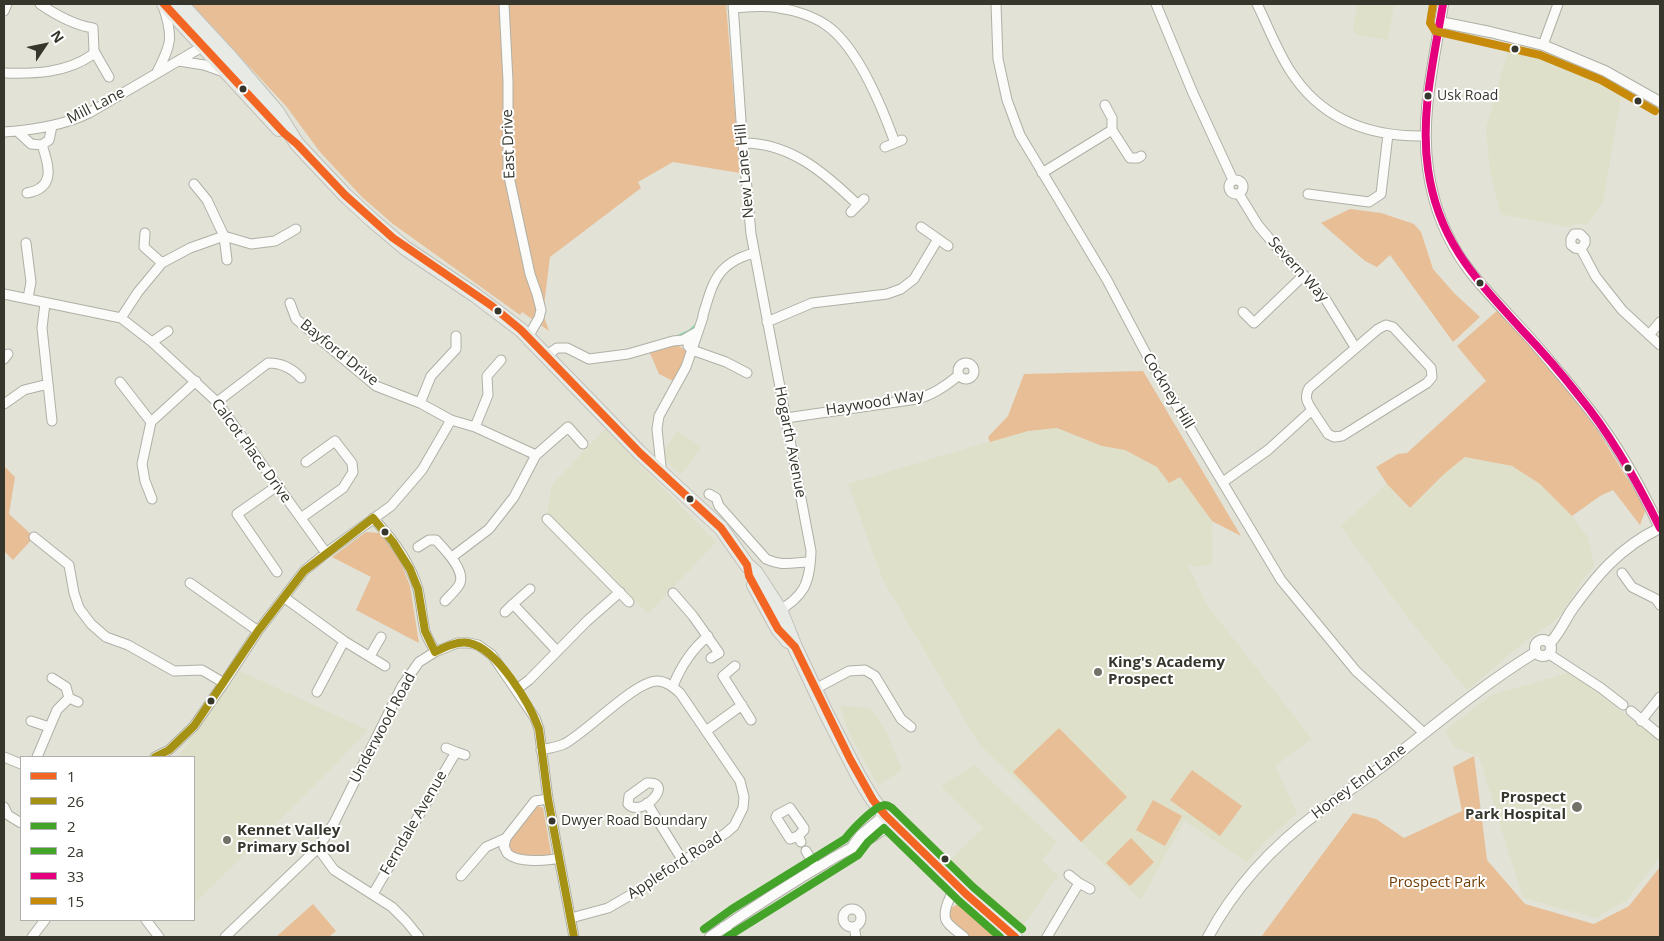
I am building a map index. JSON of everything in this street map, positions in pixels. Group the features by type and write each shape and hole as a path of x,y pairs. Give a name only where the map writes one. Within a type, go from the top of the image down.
{"main road":[{"path":"163,4 209,43 276,112 297,144"},
{"path":"181,4 229,74 284,134 297,144 345,195 393,238 492,306 528,337 613,426 715,522 748,565 749,576 775,613 784,638 795,647 859,777 874,800 954,890 1015,937"}],"street":[{"path":"4,11 7,4"},
{"path":"40,4 73,22 93,28 94,50 109,77"},
{"path":"156,74 169,47 171,34 163,4"},
{"name":"East Drive","path":"504,4 508,81 508,172 530,274 541,310 539,318 528,337"},
{"name":"Cockney Hill","path":"996,4 998,59 1007,100 1020,135 1107,280 1150,362 1280,580 1356,671 1424,733"},
{"name":"Severn Way","path":"1156,4 1192,91 1233,180 1237,180 1242,184 1242,190 1239,194 1258,225 1273,244 1326,300 1355,347"},
{"path":"1257,4 1290,72 1310,96 1330,114 1362,129 1388,134 1425,136"},
{"path":"1443,4 1432,69 1425,136 1434,203 1454,245 1469,269 1551,362 1603,427 1646,498 1660,528"},
{"path":"1542,45 1558,4"},
{"path":"733,6 780,8 805,14 826,24 847,44 880,103 898,142 885,147"},
{"name":"New Lane Hill","path":"733,6 742,143 754,253"},
{"path":"1440,22 1542,45 1605,71 1659,99"},
{"name":"Mill Lane","path":"4,132 52,126 73,120 89,113 209,43"},
{"path":"4,74 52,72 88,58 94,50"},
{"path":"178,61 204,65 229,74"},
{"path":"1106,105 1112,118 1112,130 1130,158 1142,156"},
{"path":"17,131 31,144 42,145 49,140 52,126"},
{"path":"1042,173 1112,130"},
{"path":"1308,194 1369,202 1381,194 1388,134"},
{"path":"742,143 756,144 792,153 807,162 861,202 851,212"},
{"path":"27,193 35,192 45,184 50,172 42,145"},
{"path":"194,184 207,200 224,236 227,260"},
{"path":"921,227 948,246"},
{"path":"122,318 138,292 162,263 190,248 224,236 251,244 275,241 296,229"},
{"path":"145,233 144,247 162,263"},
{"path":"767,322 812,302 887,294 901,289 914,279 938,239"},
{"path":"26,243 31,282 28,298"},
{"path":"1582,249 1596,277 1622,310 1660,345"},
{"path":"660,471 657,429 659,416 686,367 713,283 719,273 743,256 754,253"},
{"name":"Hogarth Avenue","path":"754,253 808,535 810,562 804,588 800,595 775,613"},
{"path":"1243,312 1254,323 1304,275"},
{"name":"Calcot Place Drive","path":"4,294 122,318 152,342 217,402 326,553"},
{"path":"45,303 42,328 52,421"},
{"name":"Bayford Drive","path":"290,303 296,319 376,386 420,403 451,420 475,427 536,455"},
{"path":"1649,335 1660,322"},
{"path":"1386,325 1393,327 1431,368 1432,377 1428,382 1342,436 1334,437 1328,434 1312,410 1306,401 1306,394 1309,388 1355,347 1386,325"},
{"path":"152,342 168,331"},
{"path":"547,355 557,348 567,348 589,359 628,354 673,340 683,340 697,332"},
{"path":"420,403 431,376 456,349 456,336"},
{"path":"683,340 692,350 726,362 747,373"},
{"path":"475,427 488,396 487,376 501,360"},
{"path":"217,402 268,363 286,366 301,378"},
{"name":"Haywood Way","path":"786,418 917,399 940,390 959,375"},
{"path":"152,499 145,481 142,464 151,422 196,381"},
{"path":"120,382 151,422"},
{"path":"4,404 24,390 48,384"},
{"path":"1223,482 1268,450 1312,410"},
{"path":"157,756 169,750 189,731 224,684 258,631 304,571 391,506 422,470 451,420"},
{"path":"452,557 488,529 514,497 536,455 568,427 583,444"},
{"path":"301,518 343,488 353,472 352,463 336,441 306,462"},
{"path":"276,572 237,514 277,486"},
{"path":"709,494 716,498 719,506 766,560 776,564 788,565 810,562"},
{"path":"373,518 399,550 413,577 418,589 426,633 435,652"},
{"path":"547,519 629,602"},
{"name":"Honey End Lane","path":"1550,649 1555,638 1591,584 1608,565 1642,536 1660,528"},
{"path":"34,537 69,565 79,608 91,624 106,637 128,645 174,671 202,670 224,684"},
{"path":"418,547 429,540 436,540 452,557 461,574 460,583 445,601"},
{"path":"1622,573 1632,587 1656,599 1660,605"},
{"path":"190,583 258,631"},
{"path":"505,612 530,588"},
{"path":"517,689 620,592"},
{"path":"673,593 708,636 719,653 711,658"},
{"path":"285,598 344,641 385,666"},
{"path":"514,604 557,651"},
{"path":"542,750 564,744 650,682 657,681 673,686 682,666 692,651 708,636"},
{"path":"370,656 381,637"},
{"name":"Honey End Lane","path":"1208,937 1247,877 1300,827 1365,780 1506,670 1536,652 1535,647 1540,641 1545,640 1550,649"},
{"path":"317,692 344,641"},
{"name":"Underwood Road","path":"225,937 318,848 334,823 402,686 419,662 435,652 457,643 478,645 492,655 535,718 574,937"},
{"path":"1550,649 1660,735"},
{"path":"735,666 722,676 751,720"},
{"path":"816,689 849,671 865,670 875,676 901,719 911,728"},
{"path":"37,756 57,710 74,700 66,687 52,678"},
{"name":"Appleford Road","path":"570,918 608,908 634,894 726,833 734,826 742,808 744,796 740,781 680,693 673,686"},
{"path":"1641,721 1660,697"},
{"path":"706,731 742,705"},
{"path":"31,721 49,727"},
{"name":"Ferndale Avenue","path":"372,894 460,754 446,748"},
{"path":"4,757 20,764"},
{"path":"548,798 535,800 506,838 504,847 513,856 540,861 559,858"},
{"path":"647,803 683,861"},
{"path":"5,814 20,822"},
{"path":"710,937 852,846 879,834 889,819"},
{"path":"461,876 486,847 506,838"},
{"path":"318,848 334,870 392,907 417,936"},
{"path":"806,852 816,868"},
{"path":"1069,875 1090,889"},
{"path":"1047,937 1079,883"},
{"path":"954,890 945,917 947,922 964,937"},
{"path":"32,937 45,921"},
{"path":"147,921 157,936"},
{"path":"724,927 732,937"},
{"path":"854,927 856,937"}],"shaded area":[{"path":"1358,4 1394,4 1388,40 1357,35 1354,32 1353,26"},
{"path":"1510,44 1571,67 1622,90 1603,203 1587,224 1575,224 1568,227 1501,214 1490,171 1486,128"},
{"name":"King's Academy Prospect","path":"1057,428 1102,446 1125,450 1157,467 1169,483 1180,476 1212,521 1213,564 1196,567 1188,565 1207,605 1312,739 1275,766 1297,813 1266,841 1247,862 1184,821 1141,900 979,744 883,580 848,484 1014,434"},
{"path":"605,429 716,542 648,614 547,514 552,485"},
{"path":"677,431 702,447 681,474 661,457"},
{"path":"1465,457 1512,466 1540,484 1572,516 1589,539 1594,566 1583,579 1563,612 1551,624 1527,640 1467,690 1408,618 1341,526 1387,484 1409,508 1444,474"},
{"name":"Kennet Valley Primary School","path":"240,671 368,730 195,903 195,756 177,756"},
{"name":"Prospect Park Hospital","path":"1572,672 1639,726 1660,738 1660,856 1627,900 1596,918 1523,898 1479,757 1455,747 1445,731 1491,695"},
{"path":"840,706 869,708 877,716 888,736 902,770 878,785 849,733"},
{"path":"974,765 1057,842 1040,862 1042,860 1059,877 1053,882 1021,929 1002,915 950,860 983,828 941,786"}],"green space":[{"path":"191,4 726,4 740,173 673,162 638,182 641,188 550,257 543,314 549,331 522,312 520,315 393,224 362,197 320,152 286,106"},
{"path":"1350,209 1381,213 1414,224 1421,232 1433,269 1454,293 1480,317 1453,342 1390,255 1377,267 1365,261 1321,223"},
{"path":"1499,309 1570,393 1596,428 1646,509 1640,525 1613,490 1600,496 1572,516 1540,484 1512,466 1465,457 1444,474 1410,508 1387,484 1376,467 1398,454 1407,453 1486,381 1457,346"},
{"path":"676,344 688,352 673,381 659,374 649,351"},
{"path":"1143,371 1241,536 1212,521 1180,477 1169,483 1157,467 1125,450 1102,446 1057,428 1028,431 990,442 988,437 1008,416 1024,374"},
{"path":"4,466 15,477 9,514 34,537 13,560 4,551"},
{"path":"366,532 380,533 400,560 410,586 419,643 356,610 371,577 332,557"},
{"path":"1059,728 1127,797 1081,842 1013,772"},
{"name":"Prospect Park","path":"1474,756 1487,860 1525,904 1594,924 1629,906 1660,867 1660,937 1261,937 1353,813 1376,819 1404,838 1462,811 1453,767"},
{"path":"1192,770 1242,806 1220,836 1170,800"},
{"path":"1153,800 1182,816 1165,846 1136,830"},
{"path":"535,805 543,808 552,858 515,854 509,848 510,840"},
{"path":"1131,838 1154,862 1130,886 1106,863"},
{"path":"963,902 1006,937 969,937 955,924 949,912 950,908"},
{"path":"313,904 336,931 329,937 276,937"}],"waterway":[{"path":"678,336 689,331 697,324"}],"transit line":[{"name":"1","path":"164,4 284,133 297,144 345,195 393,238 492,306 521,330 640,453 721,528 747,565 749,576 778,629 795,647 850,759 873,800 885,815 966,894 1015,937"},
{"name":"15","path":"1433,4 1430,23 1435,31 1540,55 1601,80 1655,111"},
{"name":"33","path":"1443,4 1429,86 1426,128 1428,169 1440,217 1450,238 1475,276 1544,354 1591,411 1633,476 1660,528"},
{"name":"26","path":"373,518 393,542 410,569 418,589 425,631 435,652"},
{"name":"26","path":"157,756 169,750 194,726 258,631 304,571 373,518"},
{"name":"26","path":"435,652 447,646 460,643 469,643 480,647 511,678 535,718 539,729 548,799 574,937"},
{"name":"2a","path":"704,929 732,909 845,839 869,814 880,806 885,805 892,808 973,887 1022,929"},
{"name":"2","path":"727,937 858,855 868,842 884,828 959,901 1000,937"}],"place":[{"name":"Usk Road","path":"1428,96"},
{"name":"King's Academy Prospect","path":"1098,672"},
{"name":"Prospect Park Hospital","path":"1577,807"},
{"name":"Dwyer Road Boundary","path":"552,821"},
{"name":"Kennet Valley Primary School","path":"227,840"}]}
